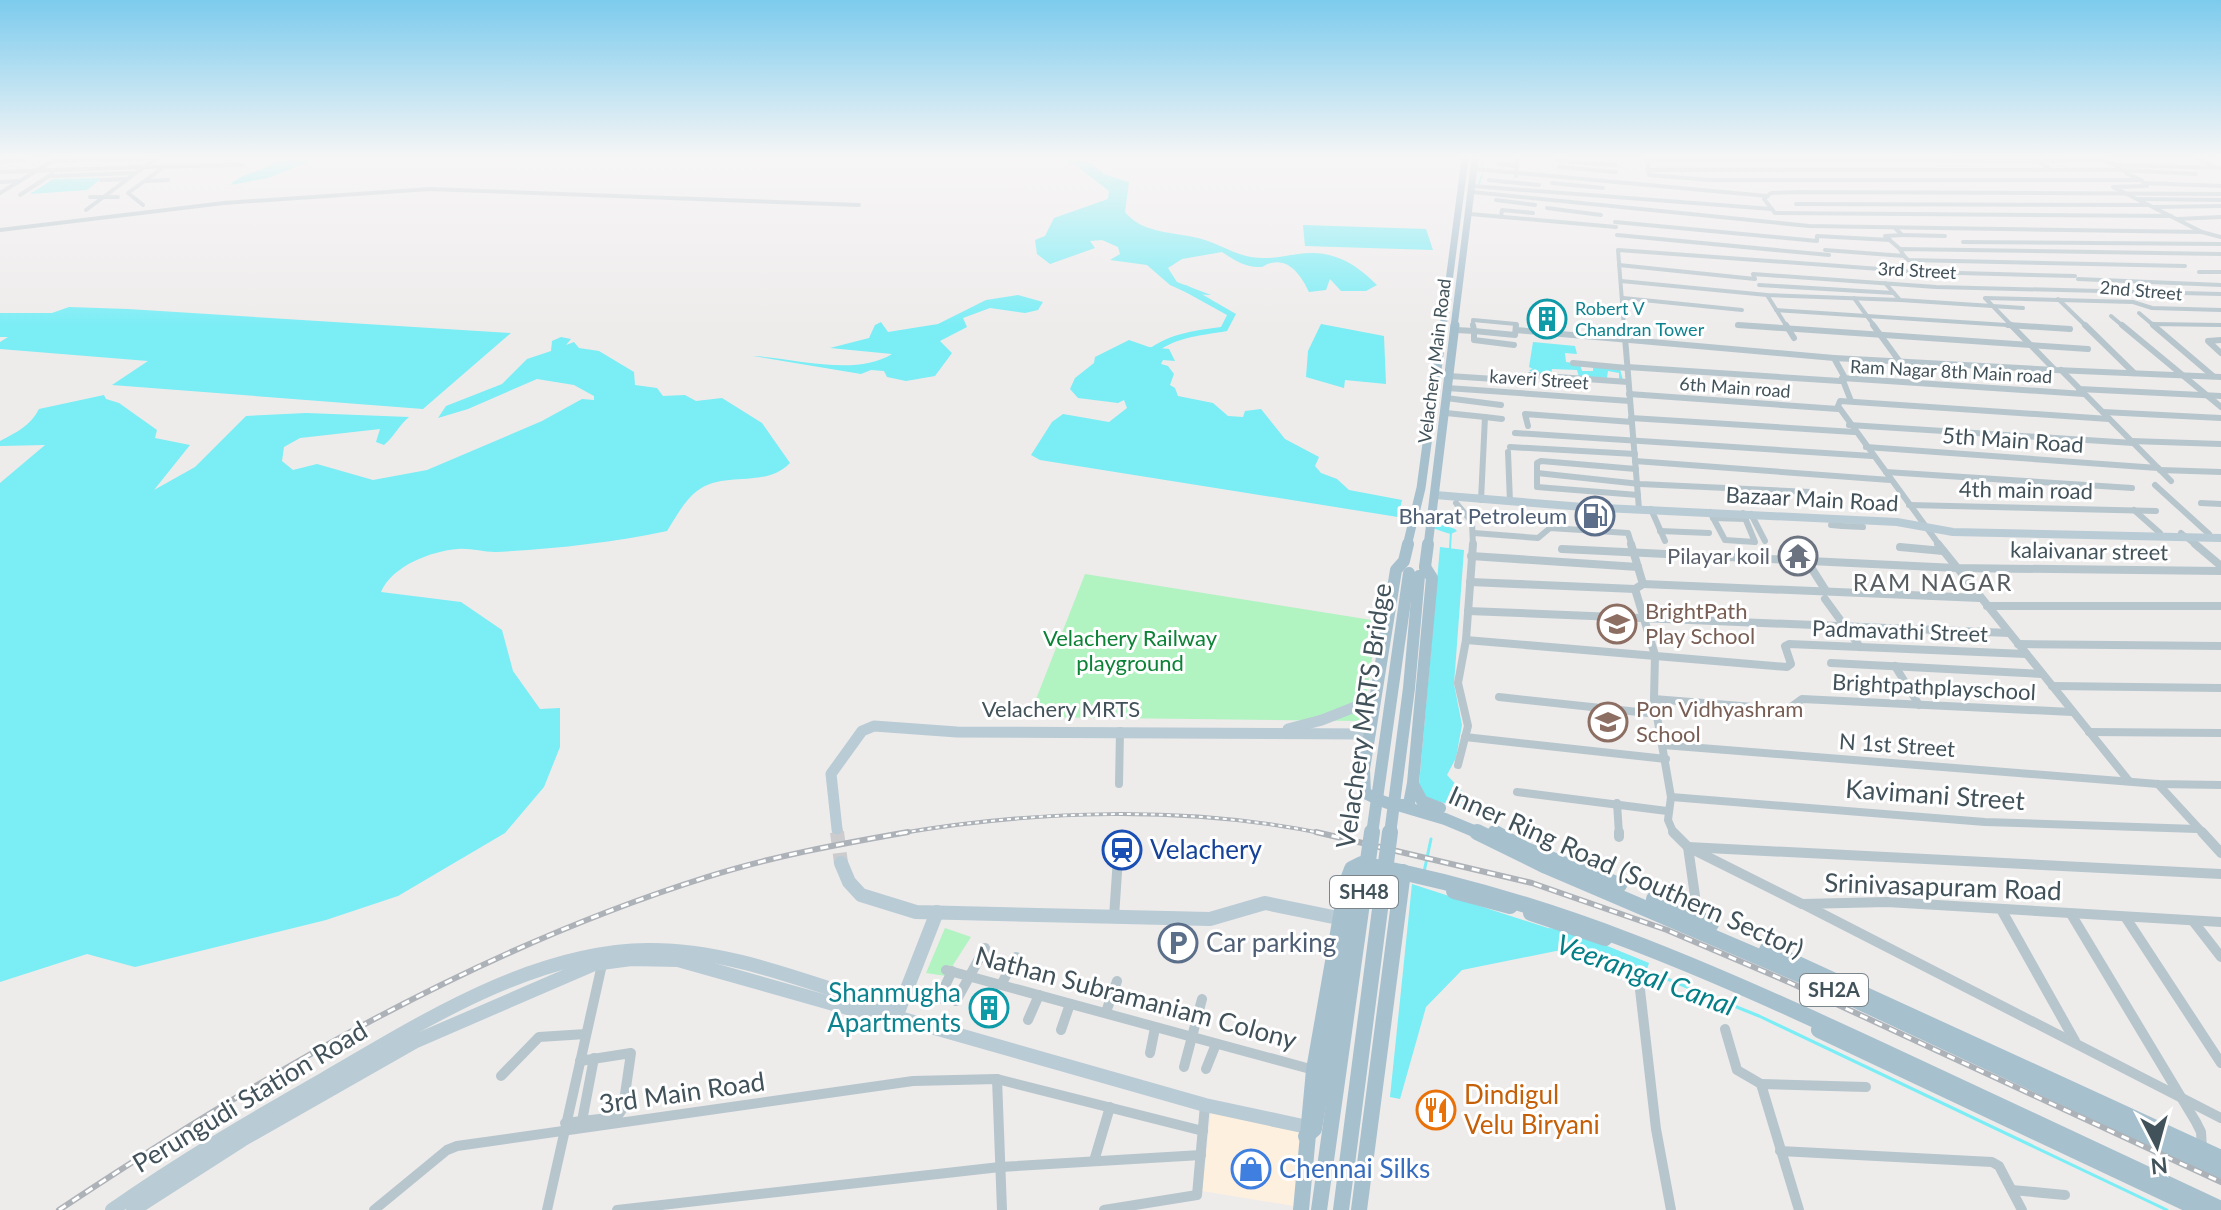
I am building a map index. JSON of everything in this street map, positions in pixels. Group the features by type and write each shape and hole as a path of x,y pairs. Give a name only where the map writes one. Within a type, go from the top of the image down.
{"main road":[{"name":"Velachery Main Road","path":"1414,569 1414,523 1457,215"},
{"name":"Velachery Main Road","path":"1414,569 1431,527 1470,215"},
{"path":"1445,301 1459,303"},
{"path":"1370,734 1396,570 1414,569 1432,578 1413,783 1409,804 1401,806"},
{"name":"Velachery MRTS Bridge","path":"1319,1210 1414,569"},
{"name":"Velachery MRTS Bridge","path":"1341,1210 1409,688 1414,569"},
{"name":"Inner Ring Road (Southern Sector)","path":"1370,734 1364,769 1365,793 1401,806 1445,813 1533,861 1692,910 2221,1158"},
{"name":"Inner Ring Road (Southern Sector)","path":"1413,783 1422,807"},
{"name":"SH2A","path":"1309,1130 1345,919 1360,875 1408,876 1578,924 1709,969 2221,1209"},
{"path":"1359,1210 1408,876"},
{"path":"1301,1210 1314,1070 1345,919"},
{"name":"SH2A","path":"1578,924 1705,975 2201,1210"},
{"name":"Inner Ring Road (Southern Sector)","path":"2202,1151 2221,1171"}],"street":[{"path":"0,230 113,215"},
{"path":"1485,215 1511,215"},
{"path":"1516,215 1600,226 1616,224 1817,241 1839,267"},
{"path":"1544,221 1545,215"},
{"path":"1556,220 1557,215"},
{"path":"1564,221 1566,215"},
{"path":"1589,215 1589,223"},
{"path":"1600,226 1601,215"},
{"path":"1615,215 1639,509"},
{"path":"1732,215 1784,223 1895,228 2202,232"},
{"path":"1778,215 1784,223"},
{"path":"1950,215 2221,217"},
{"path":"2170,215 2202,232 2221,237"},
{"path":"1895,228 1902,235"},
{"path":"1617,235 1906,258 2185,266"},
{"path":"1936,287 1885,235 1945,236"},
{"path":"1817,241 1817,236 1890,240"},
{"path":"1963,242 2221,244"},
{"path":"1900,249 2221,254"},
{"path":"1618,250 1921,272 2221,285"},
{"path":"2059,263 2091,290"},
{"name":"3rd Street","path":"1619,265 1755,279 1753,274 1936,287 2220,295"},
{"path":"2199,272 2221,272"},
{"path":"1755,279 1794,338"},
{"path":"1621,281 1766,295 2023,308"},
{"path":"1885,283 1900,300"},
{"path":"1759,285 1894,293"},
{"path":"1623,298 1742,310"},
{"path":"1854,298 1900,362"},
{"name":"2nd Street","path":"1993,307 1985,298 2133,302 2152,308 2221,310"},
{"path":"2058,299 2135,373"},
{"path":"1993,307 2171,481"},
{"path":"1776,310 2070,329"},
{"path":"2139,313 2217,377"},
{"path":"2111,316 2221,407"},
{"path":"1456,329 1474,331 1515,335 1516,324 1473,320 1474,331 1475,340 1514,345"},
{"path":"2152,324 2221,325"},
{"path":"1738,325 2088,349"},
{"path":"1516,330 1834,358 2217,377"},
{"path":"2221,340 2208,341 2221,353"},
{"path":"1573,363 1842,379 1834,358"},
{"path":"1530,375 1628,382"},
{"path":"1449,376 1510,380"},
{"name":"Ram Nagar 8th Main road","path":"1851,401 1842,379 2221,396"},
{"name":"kaveri Street","path":"1447,388 1630,398"},
{"path":"1446,398 1501,405"},
{"name":"6th Main road","path":"1630,398 1838,409"},
{"path":"2109,419 1851,401 1840,401 1838,409 1956,568 2129,781"},
{"path":"2102,412 2221,418"},
{"path":"1446,413 1502,419"},
{"path":"1528,426 1525,414 1854,432"},
{"path":"1481,500 1485,417"},
{"path":"1849,425 2132,442 2221,444"},
{"path":"1515,433 1872,456"},
{"name":"5th Main Road","path":"1866,447 2221,472"},
{"path":"1510,502 1509,449 1890,480"},
{"path":"1538,504 1537,463 1541,461 1635,461"},
{"path":"1886,472 2132,488"},
{"path":"1537,473 1637,484 1810,492"},
{"path":"2155,485 2209,534"},
{"path":"1537,487 1638,495"},
{"name":"Bazaar Main Road","path":"1434,503 1481,500 1651,509 1926,527 1965,533 2184,535"},
{"path":"1434,503 1583,507"},
{"path":"1456,503 1472,522 1474,533 1466,640 1458,683 1468,726 1458,765"},
{"path":"2201,503 2221,504"},
{"name":"4th main road","path":"1909,505 2156,511"},
{"path":"1651,509 1665,541"},
{"path":"2138,510 2160,533"},
{"path":"1712,515 1725,540 1755,542 1746,515"},
{"path":"1746,515 1763,541"},
{"path":"1837,523 1863,527"},
{"path":"1926,527 2221,537"},
{"path":"1474,533 1538,538 1550,528 1622,532 1630,536 1643,584"},
{"path":"1660,531 1709,533"},
{"path":"2184,535 2221,537"},
{"path":"2184,535 2221,568"},
{"path":"1900,547 1943,551"},
{"name":"kalaivanar street","path":"1562,549 1956,568 2221,568"},
{"path":"1471,556 1638,567"},
{"path":"1807,561 1844,626 1860,647"},
{"path":"1470,582 1635,589 1643,584 1826,595 1981,598"},
{"path":"1635,589 1655,655 1654,699 1671,797 1667,811 1672,836 1688,847 2221,874"},
{"path":"1987,606 2221,606"},
{"path":"1468,611 2009,633"},
{"path":"1466,640 1655,655"},
{"name":"Padmavathi Street","path":"1655,655 1787,667 1791,664 1786,644 2026,654"},
{"path":"2018,644 2221,646"},
{"path":"1831,663 2042,674"},
{"path":"1895,666 1919,705"},
{"path":"2052,686 2221,688"},
{"path":"1499,697 1657,714"},
{"path":"1274,733 1322,720 1375,699"},
{"name":"Brightpathplayschool","path":"1654,699 1778,709 1791,707 1802,699 2073,712"},
{"name":"Velachery MRTS","path":"837,829 831,774 862,731 874,726 957,732 1370,734"},
{"path":"1119,784 1120,731"},
{"path":"2089,732 2221,733"},
{"path":"1465,737 1666,759"},
{"name":"N 1st Street","path":"1663,745 2158,784 2221,785"},
{"path":"2158,784 2197,829 2216,840 2221,853"},
{"path":"1517,792 1667,811"},
{"name":"Kavimani Street","path":"1671,797 1985,822 2197,829"},
{"path":"1617,803 1619,837"},
{"path":"1114,917 1119,843"},
{"path":"1688,847 1692,910"},
{"name":"Srinivasapuram Road","path":"1688,847 1802,904 1887,902 2221,922"},
{"path":"841,863 849,882 861,895 916,912 1210,919 1265,903 1345,919"},
{"path":"1802,904 2221,1118"},
{"path":"2002,911 2076,1043"},
{"path":"896,1017 937,912"},
{"path":"2071,914 2196,1122 2202,1151"},
{"path":"2126,918 2221,1063"},
{"path":"2193,921 2221,957"},
{"path":"956,1001 985,948"},
{"path":"1002,983 1016,957"},
{"path":"415,1034 497,997 594,964 665,959 748,978 876,1016 896,1017 1205,1105 1309,1130"},
{"path":"547,1210 601,969"},
{"name":"Nathan Subramaniam Colony","path":"939,999 949,971 1314,1070"},
{"path":"1106,1012 1117,981"},
{"path":"1639,981 1656,1129 1671,1210"},
{"path":"1028,1020 1039,995"},
{"path":"1184,1067 1202,999"},
{"path":"1061,1030 1070,1004"},
{"path":"1150,1053 1155,1028"},
{"path":"1725,1029 1737,1074 1744,1080 1761,1084 1866,1087"},
{"name":"Perungudi Station Road","path":"112,1210 236,1129 415,1034"},
{"name":"Perungudi Station Road","path":"133,1210 415,1034"},
{"path":"501,1076 539,1037 586,1034"},
{"path":"1206,1069 1216,1044"},
{"path":"564,1128 582,1121 620,1114 633,1055 619,1054 580,1061"},
{"path":"582,1121 594,1058"},
{"path":"576,1080 590,1078"},
{"path":"997,1079 1002,1210"},
{"name":"3rd Main Road","path":"374,1210 447,1150 457,1146 564,1128 913,1081 997,1079 1203,1131"},
{"path":"1761,1084 1799,1210"},
{"path":"1104,1210 1197,1195 1205,1105"},
{"path":"569,1108 585,1106"},
{"path":"1094,1161 1110,1107"},
{"path":"1780,1151 1992,1162 1999,1166 2022,1210"},
{"path":"617,1210 1000,1167 1201,1155"},
{"path":"2012,1190 2065,1195"}],"shaded area":[{"path":"1211,1111 1302,1132 1294,1206 1202,1191"}],"green space":[{"name":"Velachery Railway playground","path":"1085,574 1378,621 1362,721 1029,717"},
{"path":"945,928 971,937 946,976 926,973"}],"water":[{"path":"1128,215 1147,227 1200,239 1251,257 1312,253 1331,255 1356,267 1377,285 1366,291 1341,291 1330,279 1326,290 1309,292 1299,275 1284,263 1253,267 1222,252 1182,259 1168,268 1177,282 1211,295 1190,294 1170,285 1147,265 1110,260 1120,254 1118,247 1102,240 1090,241 1095,248 1050,264 1037,254 1035,240 1045,236 1054,218"},
{"path":"1303,225 1426,229 1433,250 1305,246"},
{"path":"1018,295 1043,302 1038,310 1025,313 990,308 963,318 967,327 940,341 952,353 935,376 906,381 887,377 884,371 871,370 861,374 753,356 843,365 877,361 892,354 830,348 869,338 875,325 881,322 888,332 938,324 986,300"},
{"path":"69,307 511,333 423,409 112,385 148,361 0,349 0,342 8,337 0,337 0,313 52,313"},
{"path":"1321,324 1384,336 1386,384 1345,380 1344,388 1306,377 1308,351"},
{"path":"561,337 571,339 566,345 574,342 579,348 599,351 634,372 635,385 657,388 663,396 685,395 696,401 722,398 762,423 790,463 769,475 720,481 697,491 667,531 538,549 495,552 447,550 403,567 386,583 381,592 461,602 502,630 513,671 540,709 560,708 560,747 544,787 505,833 398,896 326,920 135,967 87,954 0,982 0,483 45,445 0,446 0,441 27,424 39,409 104,395 157,430 155,438 190,445 154,490 195,467 246,416 306,413 409,417 384,445 376,442 380,429 300,438 284,447 282,461 293,470 317,464 373,480 427,470 542,421 582,399 594,400 594,396 574,385 537,379 468,409 438,418 446,406 502,384 527,359 551,351 552,341"},
{"path":"1129,340 1149,347 1169,349 1175,361 1163,360 1161,364 1168,366 1174,374 1170,385 1178,396 1213,403 1228,416 1243,417 1245,411 1261,409 1285,439 1319,457 1315,466 1321,473 1337,479 1349,490 1402,500 1398,517 1040,460 1031,455 1052,422 1063,414 1109,422 1127,408 1124,400 1118,403 1078,398 1070,389 1075,378 1094,363 1095,357"},
{"path":"1533,342 1575,346 1577,354 1565,353 1566,362 1580,364 1582,371 1593,371 1593,365 1620,369 1623,380 1619,380 1619,373 1608,371 1607,378 1579,377 1577,370 1552,369 1551,374 1533,373 1529,367"},
{"path":"1440,547 1464,550 1454,684 1462,725 1456,758 1447,775 1477,807 1473,811 1426,798 1419,785"},
{"path":"1412,884 1548,928 1568,930 1649,963 1645,975 1589,953 1556,951 1462,970 1426,1007 1400,1099 1390,1097"}],"waterway":[{"path":"1146,356 1173,339 1224,329 1232,314 1183,287"},
{"path":"1386,509 1451,531"},
{"name":"Veerangal Canal","path":"1450,549 1451,531"},
{"name":"Veerangal Canal","path":"1424,872 1431,839"},
{"name":"Veerangal Canal","path":"1645,970 1759,1016 2167,1210"}],"tunnel":[{"path":"837,829 838,834"},
{"path":"837,832 841,863"}],"railway":[{"path":"903,833 1002,820 1111,814 1219,818 1323,834"},
{"path":"903,833 908,832"},
{"path":"1316,832 1323,834"},
{"path":"59,1210 213,1111 292,1065 452,979 535,941 707,877 807,851 903,833"},
{"path":"896,834 903,833"},
{"path":"1323,834 1532,883 1667,930 1791,983 2221,1182"}],"place":[{"name":"Robert V Chandran Tower","path":"1547,319"},
{"name":"Bharat Petroleum","path":"1595,516"},
{"name":"Pilayar koil","path":"1798,556"},
{"name":"BrightPath Play School","path":"1617,624"},
{"name":"Pon Vidhyashram School","path":"1608,722"},
{"name":"Velachery","path":"1122,850"},
{"name":"Car parking","path":"1178,943"},
{"name":"Shanmugha Apartments","path":"989,1008"},
{"name":"Dindigul Velu Biryani","path":"1436,1110"},
{"name":"Chennai Silks","path":"1251,1169"}],"district":[{"name":"RAM NAGAR","path":"1933,583"}]}
